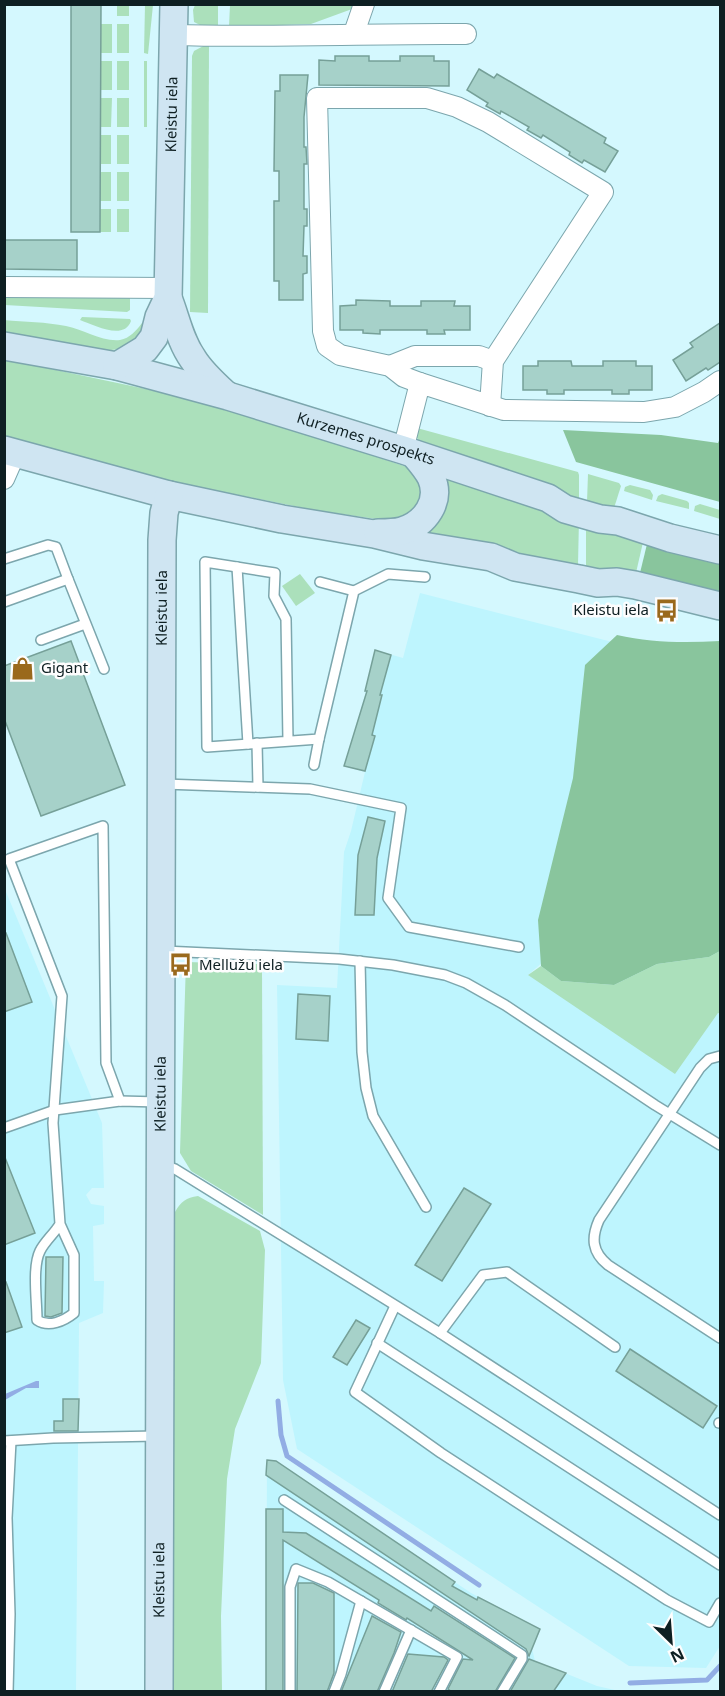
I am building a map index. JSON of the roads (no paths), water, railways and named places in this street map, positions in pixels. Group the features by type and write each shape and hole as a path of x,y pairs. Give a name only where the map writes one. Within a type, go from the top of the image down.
{"main road":[{"name":"Kleistu iela","path":"174,4 168,293 191,357 202,372 228,396"},
{"name":"Kleistu iela","path":"117,366 145,349 154,337 168,293"},
{"name":"Kurzemes prospekts","path":"4,346 117,366 228,396 548,498 565,509 600,519 618,520 670,538 720,550"},
{"path":"10,452 169,495 282,519 492,557 515,567 598,583 617,582 720,606"},
{"path":"374,534 401,531 421,520 431,508 434,486 430,476 409,452"},
{"name":"Kleistu iela","path":"159,1692 162,533 169,495"}],"street":[{"path":"354,33 364,4"},
{"path":"173,35 222,37 354,33 466,34"},
{"path":"490,406 493,361 603,192 488,122 457,107 427,98 317,98 323,331 327,346 340,355 390,366 404,377 420,383 490,406 521,411 659,411 687,402 720,381"},
{"path":"4,288 168,293"},
{"path":"390,366 415,356 479,356 493,361"},
{"path":"409,452 420,383"},
{"path":"4,479 10,452"}],"lane":[{"path":"4,559 48,545 56,547 104,669"},
{"path":"288,741 286,619 274,596 275,573 205,562 207,747 319,739"},
{"path":"237,567 258,787"},
{"path":"320,582 354,591 388,574 425,577"},
{"path":"4,602 68,579"},
{"path":"314,765 354,591"},
{"path":"42,639 85,624"},
{"path":"162,784 310,789 401,808 388,898 409,927 519,947"},
{"path":"60,1224 41,1250 37,1260 37,1320 42,1323 62,1322 74,1313 74,1255 60,1224 53,1123 62,996 9,859 103,826 106,1063 120,1101"},
{"path":"161,951 360,961 444,975 505,1005 720,1145"},
{"path":"360,961 362,1052 366,1088 373,1116 426,1207"},
{"path":"720,1056 713,1057 703,1064 599,1220 593,1234 594,1247 599,1257 608,1265 720,1338"},
{"path":"4,1128 55,1110 120,1101 161,1102"},
{"path":"161,1164 175,1169 440,1333 720,1515"},
{"path":"440,1333 483,1275 507,1272 615,1347"},
{"path":"395,1306 355,1392 441,1453 667,1600 709,1622 720,1603"},
{"path":"377,1343 720,1565"},
{"path":"8,1692 10,1614 7,1518 8,1441 160,1436"},
{"path":"284,1500 522,1655 522,1659 502,1692"},
{"path":"290,1692 290,1587 296,1569 328,1582 457,1657 439,1692"},
{"path":"334,1692 361,1601"},
{"path":"384,1692 411,1630"}],"water":[{"path":"39,1381 39,1388 26,1388 5,1400 5,1394"}],"waterway":[{"path":"278,1401 281,1435 287,1456 479,1585"},
{"path":"630,1683 707,1680 720,1666"}],"place":[{"name":"Kleistu iela","path":"667,610"},
{"name":"Gigant","path":"23,668"},
{"name":"Mellužu iela","path":"181,965"}]}
